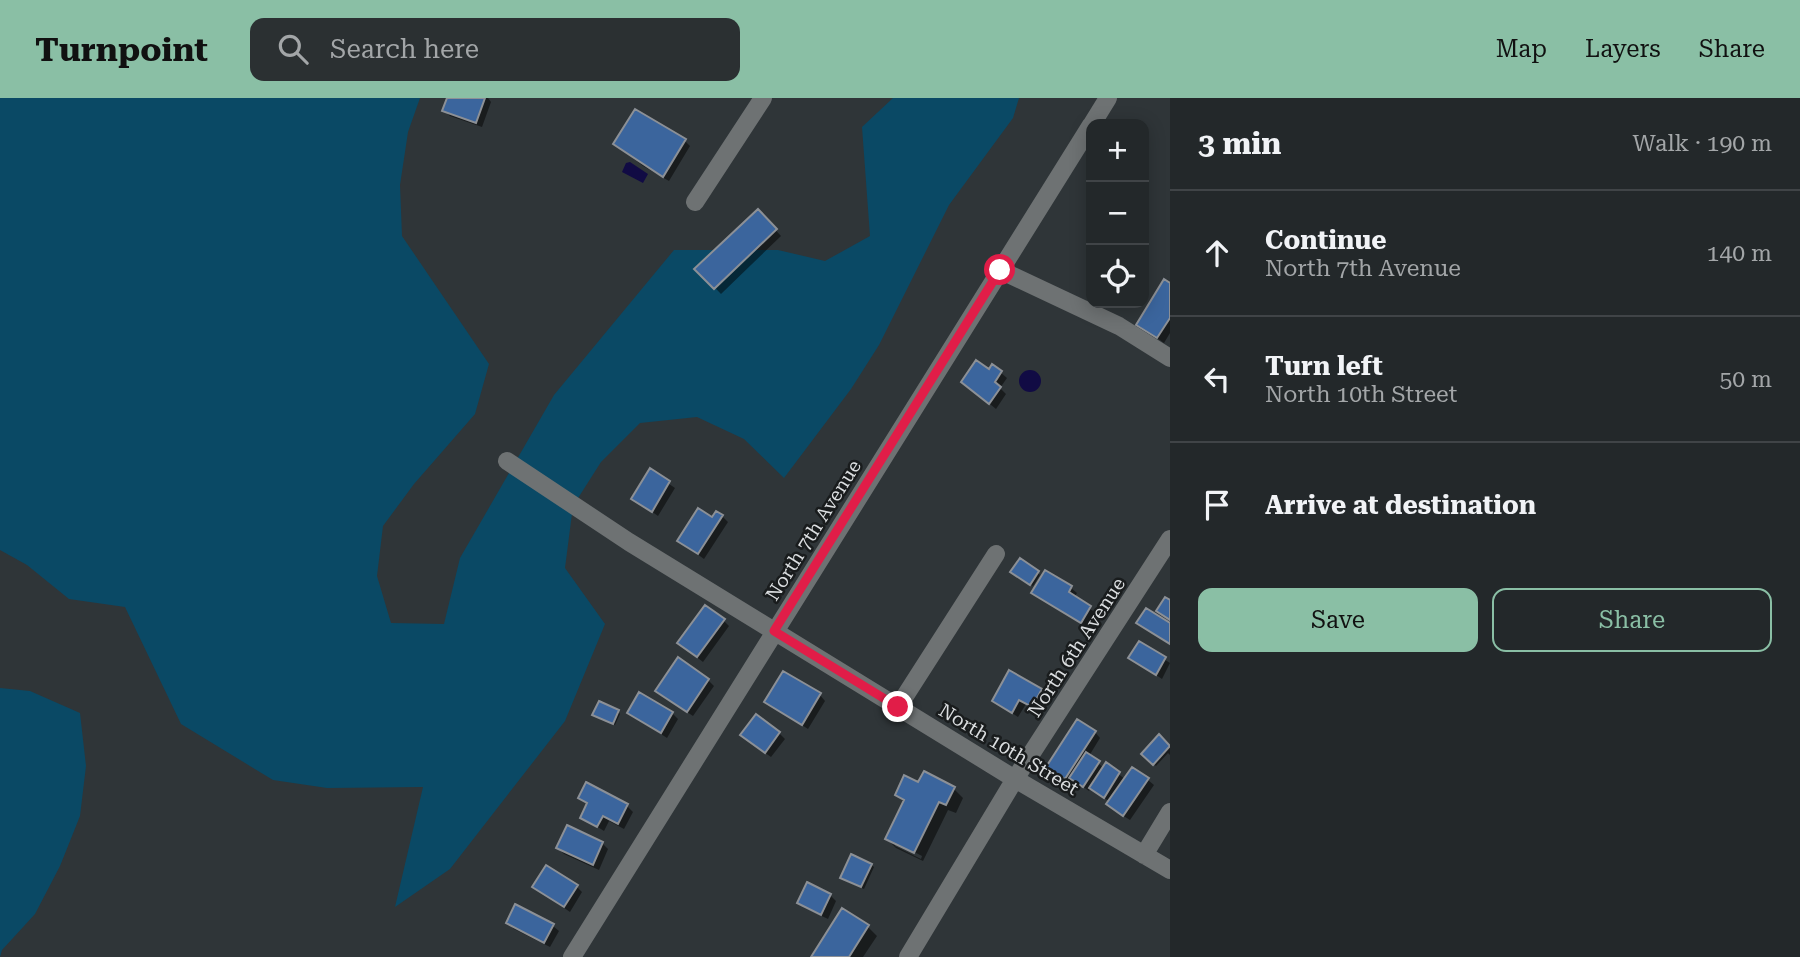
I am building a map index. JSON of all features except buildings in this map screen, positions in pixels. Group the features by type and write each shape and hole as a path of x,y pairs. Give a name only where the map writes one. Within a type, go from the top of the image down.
{"street":[{"name":"North 7th Avenue","path":"1095,119 1108,98"},
{"path":"695,202 756,100"},
{"name":"North 7th Avenue","path":"572,957 1086,133"},
{"path":"1000,270 1119,326 1170,359"},
{"name":"North 10th Street","path":"507,461 629,542 1170,870"},
{"name":"North 6th Avenue","path":"908,957 1016,779 1170,539"},
{"path":"898,707 996,554"},
{"path":"1144,855 1170,812"}],"shaded area":[{"path":"0,98 420,98 408,132 400,185 402,236 489,364 475,414 414,484 383,526 377,576 391,623 444,624 460,558 554,395 674,250 778,250 825,261 870,236 862,127 893,98 1019,98 1013,118 949,205 879,345 851,389 784,478 744,439 697,417 640,423 601,462 573,506 565,568 605,624 565,721 450,869 395,907 423,787 327,788 273,780 181,724 125,607 69,599 27,565 0,550"},
{"path":"630,162 648,174 643,183 622,172 626,163"},
{"path":"1030,370 1038,373 1041,381 1038,389 1030,392 1022,389 1019,381 1022,373"},
{"path":"0,688 30,691 80,713 86,766 80,816 60,866 35,914 2,950 0,957"}],"route":[{"path":"898,707 774,631 1000,270"}]}
